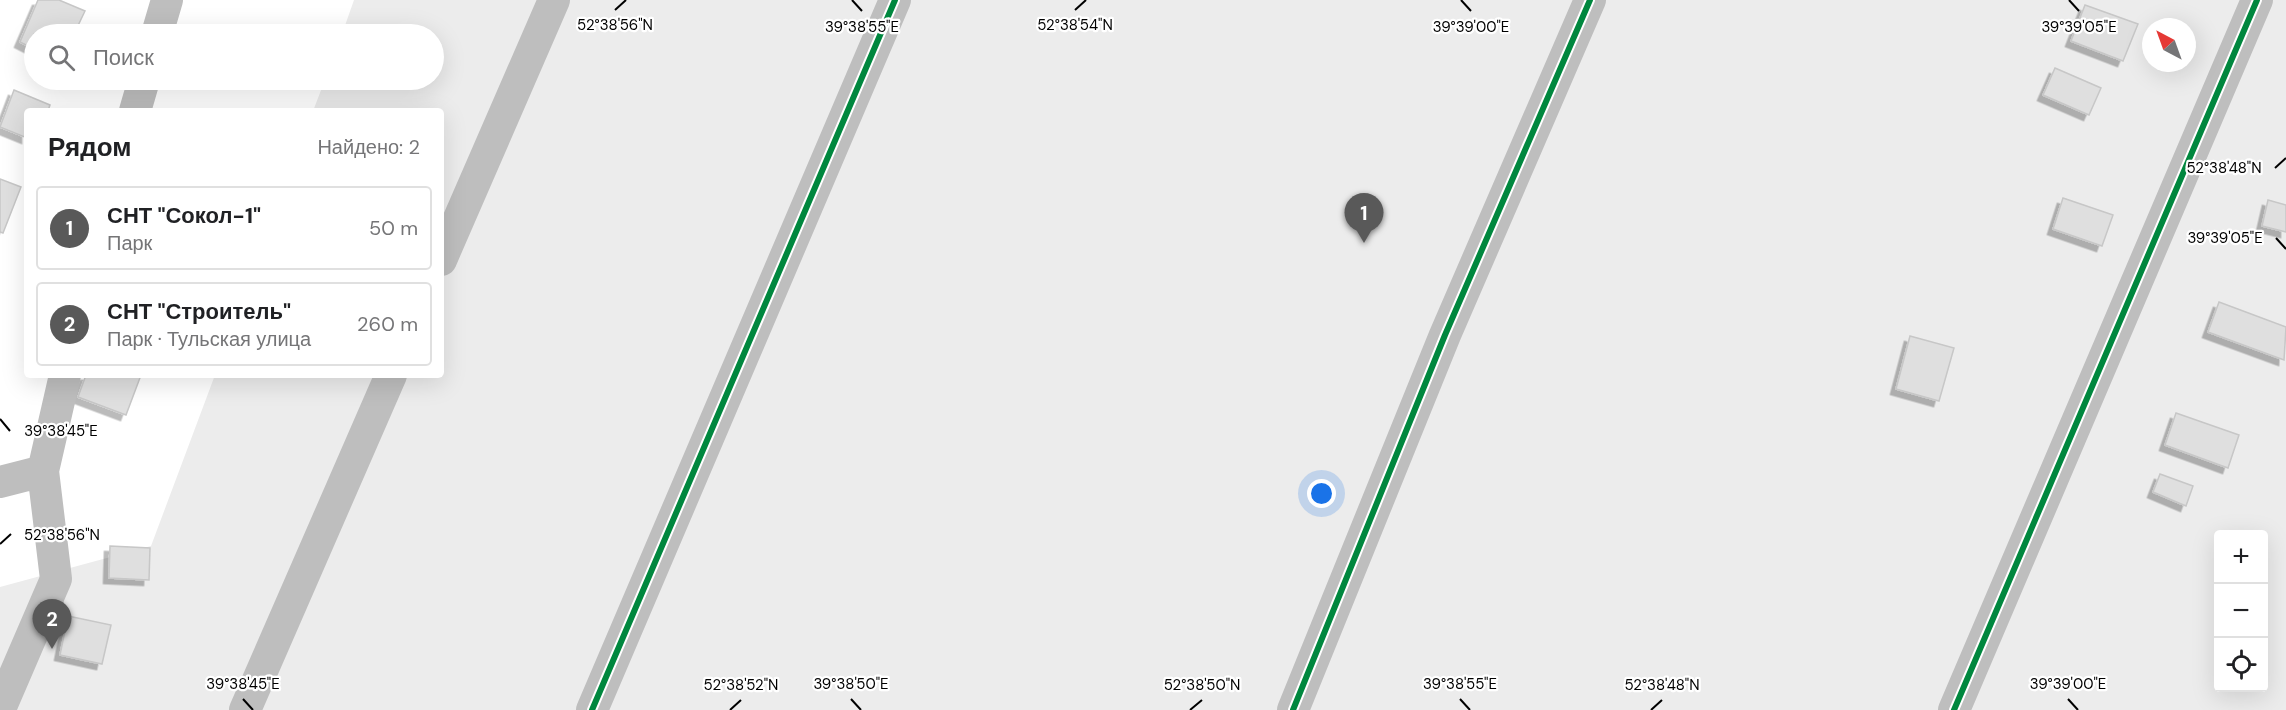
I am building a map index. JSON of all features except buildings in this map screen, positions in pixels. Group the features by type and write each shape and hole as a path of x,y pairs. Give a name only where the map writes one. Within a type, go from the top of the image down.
{"street":[{"path":"160,24 167,0"},
{"path":"444,253 554,0"},
{"path":"592,710 895,0"},
{"path":"1293,710 1445,335 1590,0"},
{"path":"1954,710 2257,0"},
{"path":"136,108 141,90"},
{"path":"0,709 56,579 43,471 64,378"},
{"path":"245,710 390,378"},
{"path":"0,482 43,471"}],"shaded area":[{"path":"354,0 2286,0 2286,710 0,710 0,587 151,546 214,378 444,378 444,108 314,108 321,90 444,90 444,24 346,24"}],"cycle path":[{"path":"592,710 895,0"},
{"path":"1293,710 1445,335 1590,0"},
{"path":"1954,710 2257,0"}],"place":[{"name":"СНТ \"Сокол-1\"","path":"1364,243"},
{"name":"СНТ \"Строитель\"","path":"52,649"}]}
